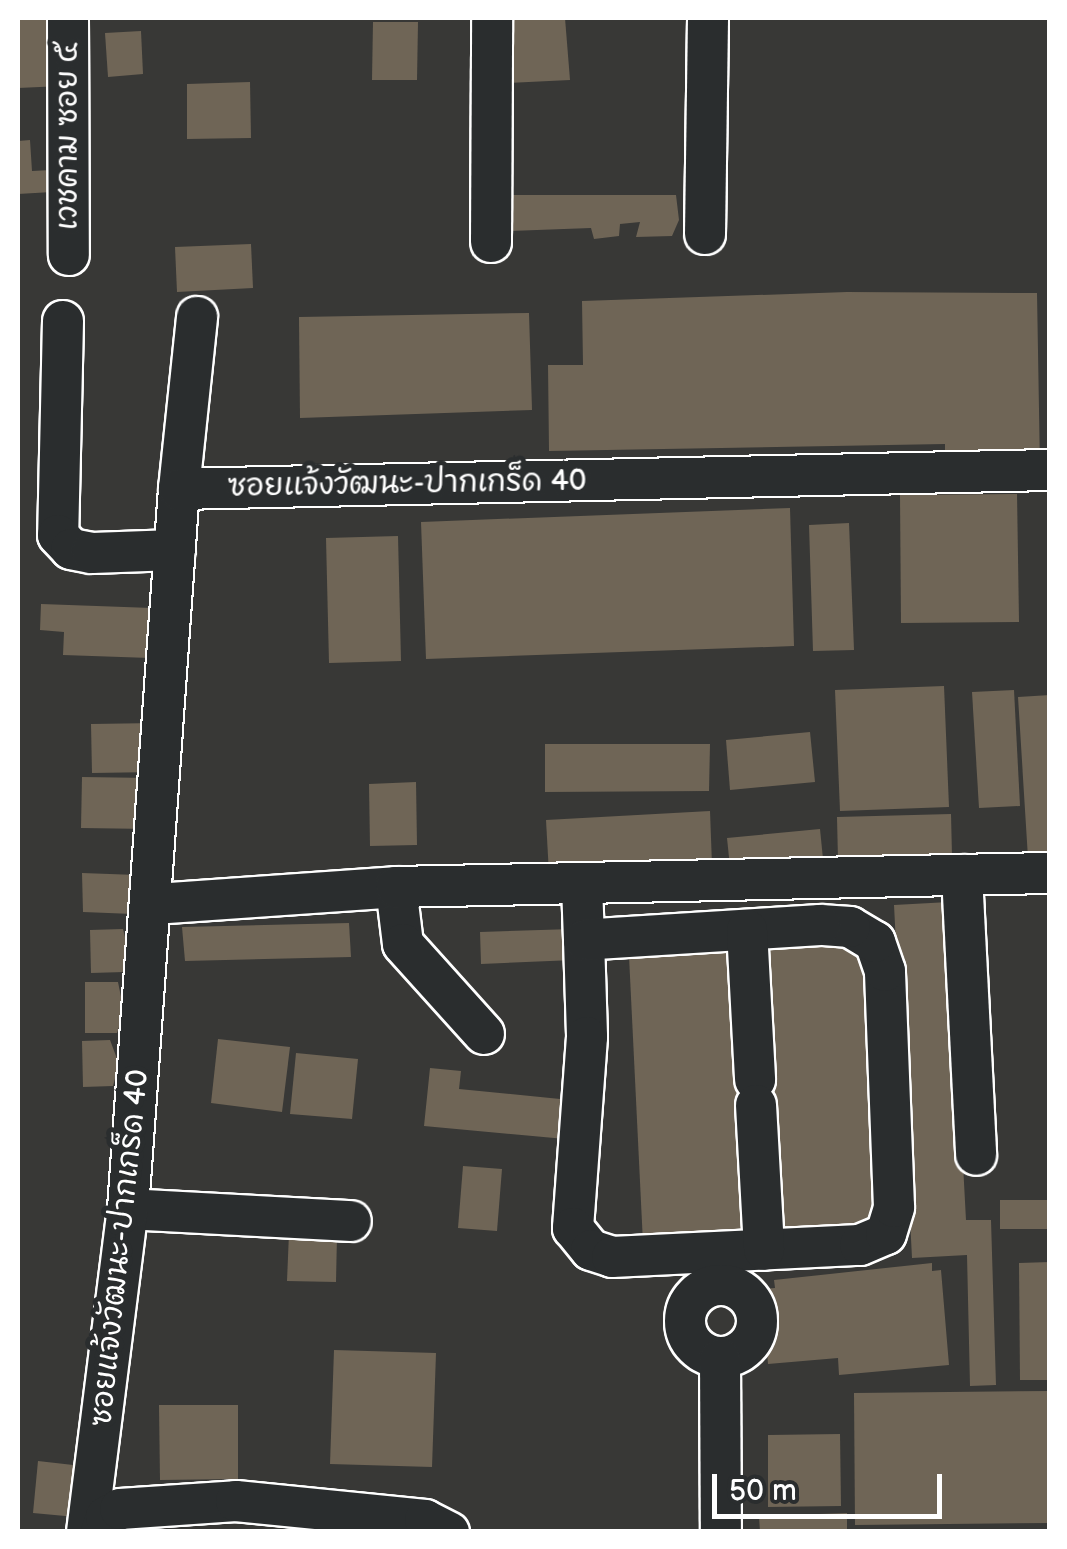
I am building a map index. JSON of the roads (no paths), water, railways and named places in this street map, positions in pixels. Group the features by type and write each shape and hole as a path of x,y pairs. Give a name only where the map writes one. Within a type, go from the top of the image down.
{"street":[{"name":"เวชคาม ซอย ๕","path":"68,18 69,254"},
{"path":"491,242 492,18"},
{"path":"705,234 708,18"},
{"path":"179,490 197,317"},
{"path":"63,322 58,535 71,548 92,553 175,550"},
{"name":"ซอยแจ้งวัฒนะ-ปากเกร็ด 40","path":"87,1532 128,1209 154,904 179,490 1050,470"},
{"path":"154,904 396,887 1050,873"},
{"path":"962,875 976,1155"},
{"path":"582,884 587,1037 573,1228 591,1250 612,1257 860,1245 886,1234 894,1207 885,972 875,942 850,927 584,940"},
{"path":"396,887 403,944 484,1034"},
{"path":"747,930 764,1250"},
{"path":"128,1209 351,1221"},
{"path":"720,1359 721,1532"},
{"path":"101,1532 106,1517 120,1509 236,1501 424,1520 449,1532"}]}
